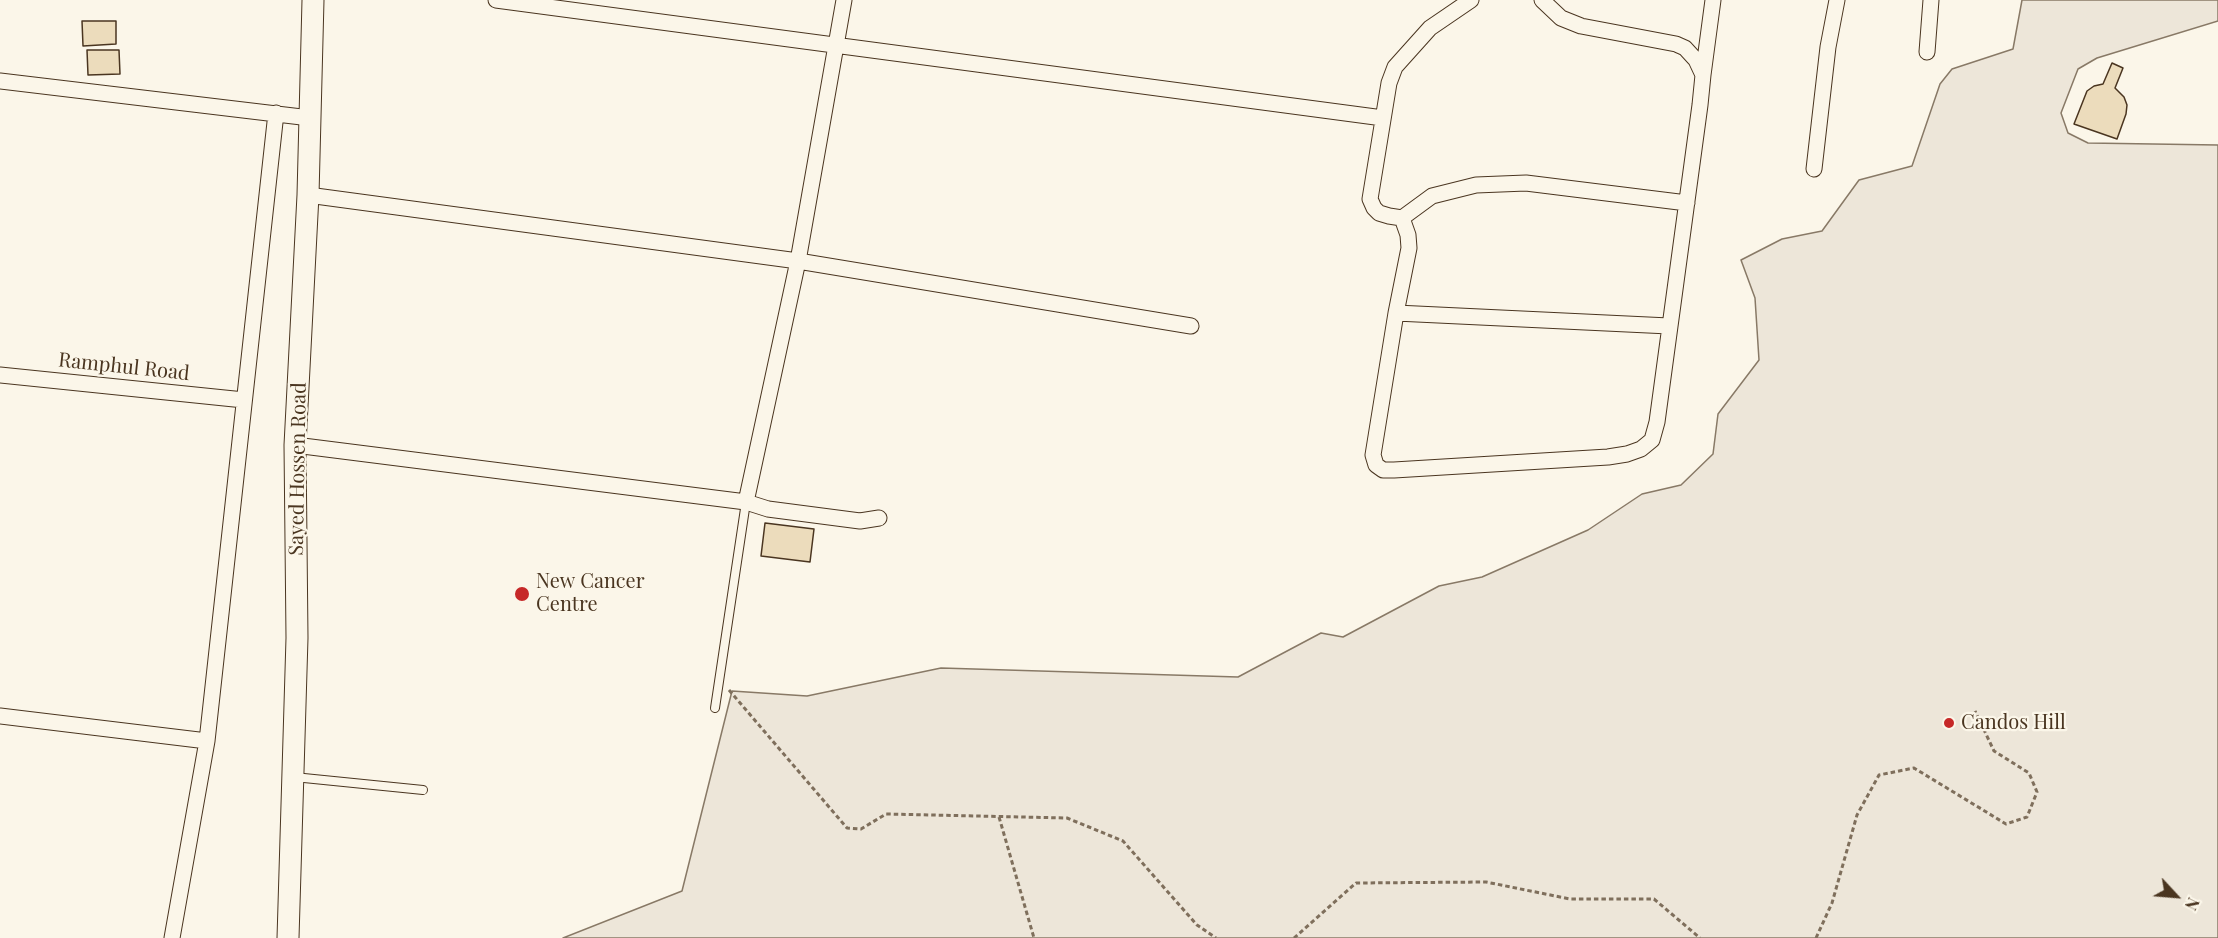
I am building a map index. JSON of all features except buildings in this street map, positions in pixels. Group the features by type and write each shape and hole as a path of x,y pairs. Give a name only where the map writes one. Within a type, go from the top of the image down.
{"main road":[{"name":"Sayed Hossen Road","path":"288,938 297,638 295,444 308,195 313,0"}],"street":[{"path":"496,0 1383,118"},
{"path":"746,502 798,261 844,0"},
{"path":"1471,0 1430,28 1395,67 1389,83 1370,199 1379,213 1402,218 1432,196 1476,184 1526,183 1687,203"},
{"path":"1542,0 1551,11 1570,22 1676,44 1685,48 1696,60 1702,75"},
{"path":"1402,218 1409,248 1373,455 1377,465 1383,470 1608,457 1641,449 1652,440 1657,422 1713,0"},
{"path":"1814,169 1828,47 1837,0"},
{"path":"1927,52 1931,0"},
{"path":"0,81 310,118"},
{"path":"172,938 207,741 276,113"},
{"path":"308,195 798,261 1191,326"},
{"path":"1396,313 1669,326"},
{"name":"Ramphul Road","path":"0,375 244,400"},
{"path":"295,444 746,502 768,509 814,515 860,520 879,518"},
{"path":"0,716 207,741"}],"lane":[{"path":"715,708 746,502"},
{"path":"293,777 423,790"}],"path":[{"path":"719,678 847,828 861,829 886,814 1066,818 1123,841 1197,925 1216,938"},
{"path":"1816,938 1832,903 1857,815 1880,775 1914,768 2006,824 2027,817 2037,792 2030,773 1994,751 1975,711"},
{"path":"999,817 1034,938"},
{"path":"1294,938 1356,883 1486,882 1570,899 1654,899 1700,938"}],"shaded area":[{"path":"2022,0 2218,0 2218,21 2097,58 2078,69 2061,113 2068,133 2088,143 2218,145 2218,938 563,938 682,891 732,691 807,696 941,668 1238,677 1321,633 1343,637 1439,586 1482,577 1588,530 1642,494 1681,485 1713,454 1718,414 1759,360 1755,298 1741,260 1782,239 1822,231 1859,180 1912,166 1940,84 1952,69 2013,49"}],"place":[{"name":"New Cancer Centre","path":"522,594"},
{"name":"Candos Hill","path":"1949,723"}]}
